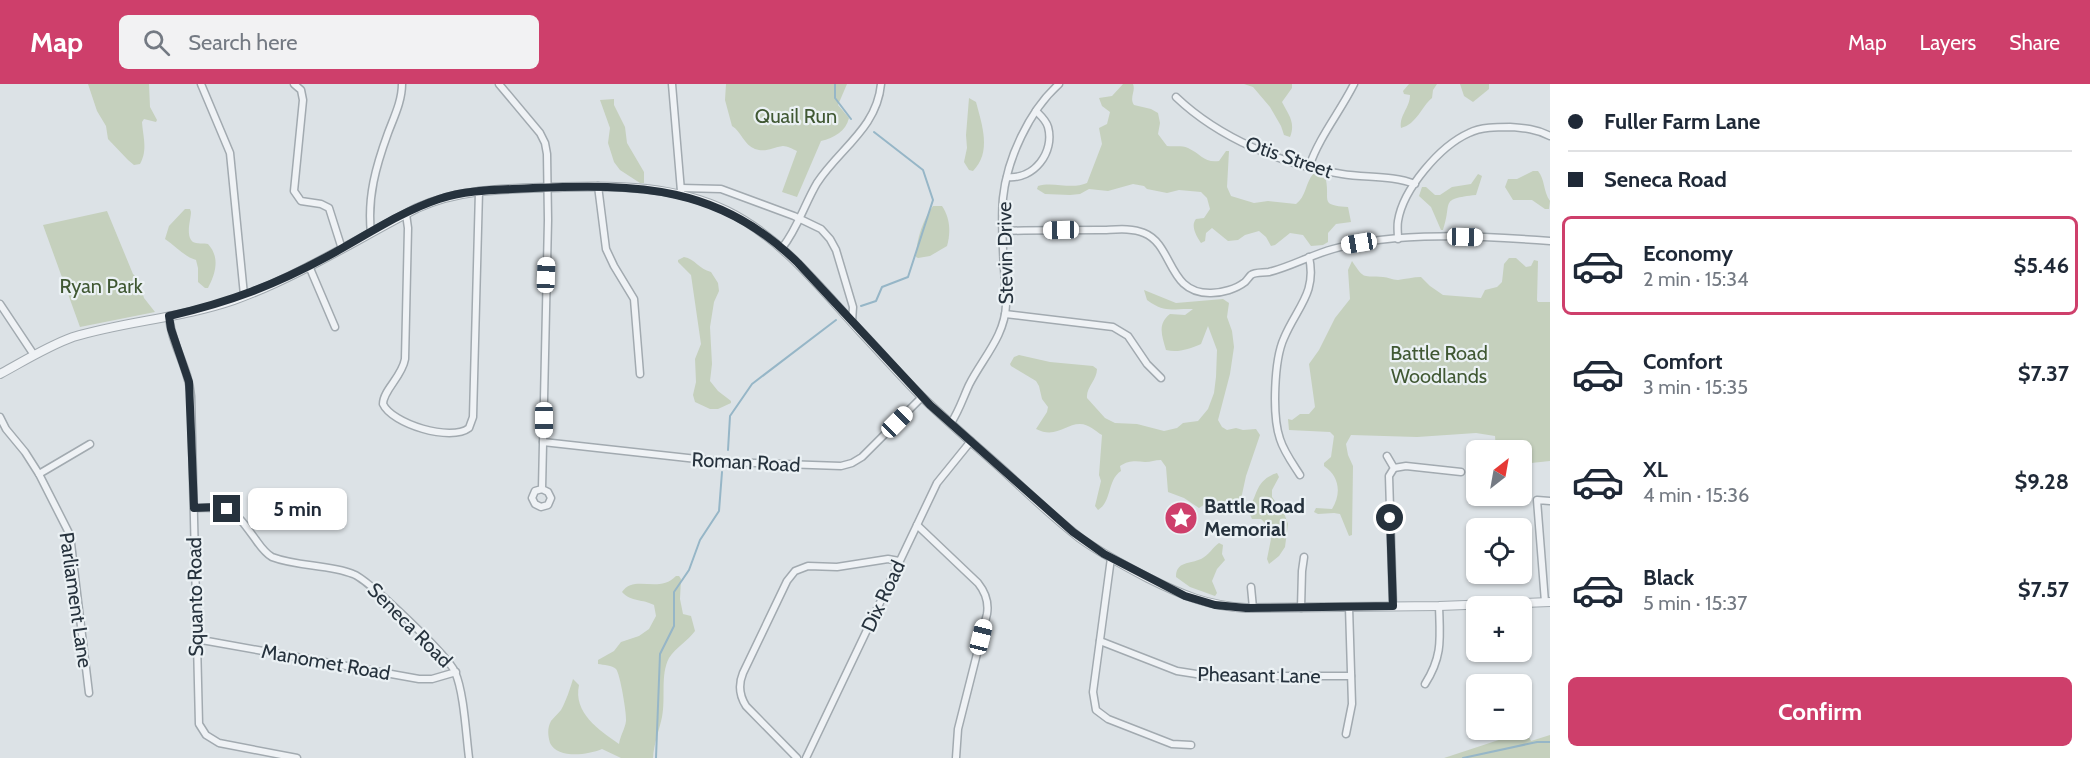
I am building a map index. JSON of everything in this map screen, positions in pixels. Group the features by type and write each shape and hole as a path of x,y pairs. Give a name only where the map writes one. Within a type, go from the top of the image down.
{"street":[{"path":"201,84 230,153 244,296"},
{"path":"294,84 301,90 303,97 294,192 301,201 322,204 328,208 342,249"},
{"path":"371,233 373,179 399,104 402,84"},
{"path":"499,84 544,140 547,154 549,188 542,489"},
{"path":"672,84 681,191"},
{"path":"782,248 801,219 810,195 820,179 856,138 870,118 879,95 880,84"},
{"name":"Stevin Drive","path":"951,423 958,413 969,385 994,343 1005,314 1003,199 1007,177 1019,144 1036,111 1059,84"},
{"path":"1309,166 1320,140 1354,84"},
{"name":"Otis Street","path":"1176,97 1199,118 1220,131 1272,154 1346,175 1405,180 1415,184"},
{"name":"Stevin Drive","path":"1007,177 1019,177 1030,172 1042,161 1047,151 1047,126 1036,111"},
{"path":"1398,239 1401,212 1415,184 1443,151 1465,135 1476,130 1517,128 1539,131 1550,136"},
{"path":"598,186 606,249 634,299 640,374"},
{"path":"0,374 78,336 169,316 244,296 309,266 406,213 440,198 479,191 598,186 681,191 721,189 801,219 821,229 834,246 854,307 852,322"},
{"path":"406,213 408,228 405,359 400,375 384,396 383,404 395,416 428,430 452,434 467,431 473,417 479,191"},
{"path":"681,191 731,213 756,227 782,248 922,397 1073,532 1111,558 1202,602 1223,607 1253,608 1547,602 1537,500 1550,501"},
{"path":"1003,231 1139,231 1156,241 1180,280 1192,289 1205,293 1228,290 1244,283 1252,274 1272,271 1347,245 1398,239 1451,237 1550,241"},
{"path":"1300,476 1279,435 1276,368 1284,337 1311,284 1309,257"},
{"path":"309,266 335,327"},
{"path":"0,304 34,356"},
{"path":"1005,314 1113,327 1128,336 1147,364 1161,378"},
{"name":"Squanto Road","path":"169,316 171,329 189,382 200,728 219,743 297,758"},
{"name":"Roman Road","path":"543,442 724,462 841,466 862,457 922,397"},
{"name":"Parliament Lane","path":"0,417 39,474 70,535 89,693"},
{"name":"Dix Road","path":"806,758 939,480 971,441"},
{"path":"39,474 90,444"},
{"path":"1387,456 1394,468"},
{"path":"1393,606 1389,476 1394,468 1406,466 1461,472"},
{"name":"Seneca Road","path":"194,508 217,507 233,512 264,551 275,558 349,572 360,577 443,654 456,672 469,758"},
{"path":"917,525 981,586 988,602 957,735 956,758"},
{"path":"1301,608 1302,571 1305,557"},
{"path":"1111,558 1093,692 1096,710 1108,719 1172,744 1191,745"},
{"path":"797,758 749,710 741,697 740,687 743,673 788,579 795,571 808,566 837,567 888,559 899,561"},
{"path":"1251,587 1253,608"},
{"path":"1425,684 1438,657 1439,606"},
{"path":"1346,734 1352,709 1349,607"},
{"name":"Manomet Road","path":"196,639 418,679 432,679 456,672"},
{"name":"Pheasant Lane","path":"1100,641 1190,675 1351,676"}],"green space":[{"path":"88,84 149,84 150,107 157,120 156,122 144,119 142,122 144,149 140,164 134,165 108,139 106,126 97,111"},
{"name":"Quail Run","path":"726,84 847,84 838,105 849,118 847,123 839,133 821,141 797,197 782,192 797,151 783,146 766,150 751,147 732,126 725,100"},
{"path":"1123,84 1133,84 1134,105 1158,113 1160,123 1158,134 1167,146 1185,147 1214,161 1219,161 1226,151 1229,151 1227,187 1231,196 1254,203 1268,201 1296,204 1302,198 1313,174 1318,174 1326,180 1329,203 1348,207 1351,222 1336,224 1328,233 1328,242 1323,245 1311,246 1303,235 1290,233 1271,246 1259,231 1245,235 1238,240 1228,241 1212,228 1206,233 1205,241 1201,243 1195,231 1194,222 1196,219 1204,218 1210,209 1207,198 1201,192 1179,190 1167,193 1133,184 1108,191 1089,189 1080,194 1070,195 1045,194 1037,189 1038,186 1050,184 1075,186 1087,183 1102,144 1099,128 1107,124 1110,112 1102,106 1099,98 1112,96"},
{"path":"1244,84 1292,84 1292,88 1282,102 1292,122 1290,137 1284,135 1270,107 1253,87"},
{"path":"1409,84 1437,84 1432,98 1415,119 1401,128 1410,95 1404,94 1403,91"},
{"path":"1460,84 1489,84 1489,89 1473,102 1464,96"},
{"path":"969,98 976,102 984,138 979,164 973,171 969,170 964,162 967,148"},
{"path":"614,99 614,105 625,127 627,143 644,172 644,183 640,183 620,170 614,162 608,143 610,128 600,100"},
{"path":"1538,171 1542,178 1550,201 1549,209 1545,209 1532,200 1513,200 1505,187 1508,179 1517,179"},
{"path":"1478,174 1482,176 1476,195 1451,200 1443,230 1441,230 1431,207 1419,196 1422,187 1426,187 1435,195 1440,195 1452,187 1471,184"},
{"path":"933,206 942,206 947,215 949,236 947,246 930,256 918,258 916,251 919,237 926,217"},
{"path":"185,209 190,209 191,212 189,236 194,243 208,244 214,254 215,271 208,288 198,282 196,260 165,239 169,226"},
{"name":"Ryan Park","path":"107,211 133,274 138,279 144,298 155,312 80,327 43,225"},
{"path":"684,257 711,272 718,283 719,291 714,302 710,327 712,364 710,381 731,403 718,409 710,409 695,402 693,395 696,382 695,359 701,344 691,275 678,262"},
{"name":"Battle Road Woodlands","path":"1509,258 1516,258 1526,267 1531,266 1534,260 1538,261 1537,300 1538,302 1550,302 1550,461 1532,463 1532,440 1495,440 1495,436 1476,433 1417,437 1351,435 1346,444 1353,466 1352,535 1349,536 1340,514 1314,512 1316,508 1332,509 1337,497 1336,480 1324,466 1324,463 1331,457 1334,436 1330,432 1289,430 1288,419 1292,420 1300,414 1309,414 1315,407 1309,364 1319,350 1335,318 1350,299 1348,270 1352,261 1365,276 1398,280 1421,277 1443,295 1481,298 1485,290 1497,287 1502,282 1504,264"},
{"path":"1144,290 1176,303 1223,299 1229,303 1227,317 1234,347 1230,374 1218,420 1227,430 1256,429 1260,435 1241,499 1236,507 1208,502 1199,508 1184,498 1168,492 1166,467 1161,460 1133,461 1120,466 1121,471 1113,480 1106,502 1098,510 1095,506 1101,481 1099,475 1102,435 1083,424 1055,432 1043,432 1036,429 1048,407 1042,399 1036,381 1011,366 1014,357 1019,355 1050,362 1093,366 1097,369 1097,373 1088,390 1087,398 1105,418 1115,423 1137,424 1164,431 1177,428 1183,423 1198,421 1208,409 1214,393 1217,350 1208,326 1201,344 1183,350 1166,350 1163,340 1163,322 1170,314 1185,315 1193,309 1159,307 1147,300"},
{"path":"1277,473 1279,477 1272,490 1272,497 1284,513 1288,524 1285,547 1269,564 1267,559 1271,539 1265,523 1261,519 1252,519 1248,510 1261,484"},
{"path":"1219,543 1223,545 1222,554 1225,560 1217,569 1212,581 1217,593 1215,596 1190,587 1176,577 1178,568 1204,558"},
{"path":"676,576 681,579 680,599 683,614 691,616 695,631 672,654 666,665 663,710 653,758 621,758 602,749 572,754 554,748 549,740 549,726 563,706 573,679 579,685 580,704 589,720 619,744 626,721 619,678 616,669 598,664 598,660 614,651 621,642 639,636 649,629 656,616 654,605 629,597 622,592 633,584 662,584"},
{"path":"1550,735 1550,758 1444,758 1499,740 1531,741"}],"waterway":[{"path":"835,84 835,98 851,119"},
{"path":"861,306 876,301 882,287 908,277 933,200 923,170 874,132"},
{"path":"728,450 730,416 752,384 836,320"},
{"path":"656,758 660,654 674,626 674,592 689,570 700,540 719,511 722,472"},
{"path":"1463,758 1537,742 1550,742"}],"place":[{"name":"Battle Road Memorial","path":"1181,518"}],"route":[{"path":"227,509 194,508 191,396 169,316 233,300 271,285 406,213 440,198 469,192 598,186 681,195 726,210 756,227 798,263 930,405 1054,516 1104,554 1185,596 1223,607 1393,606 1390,518"}]}
